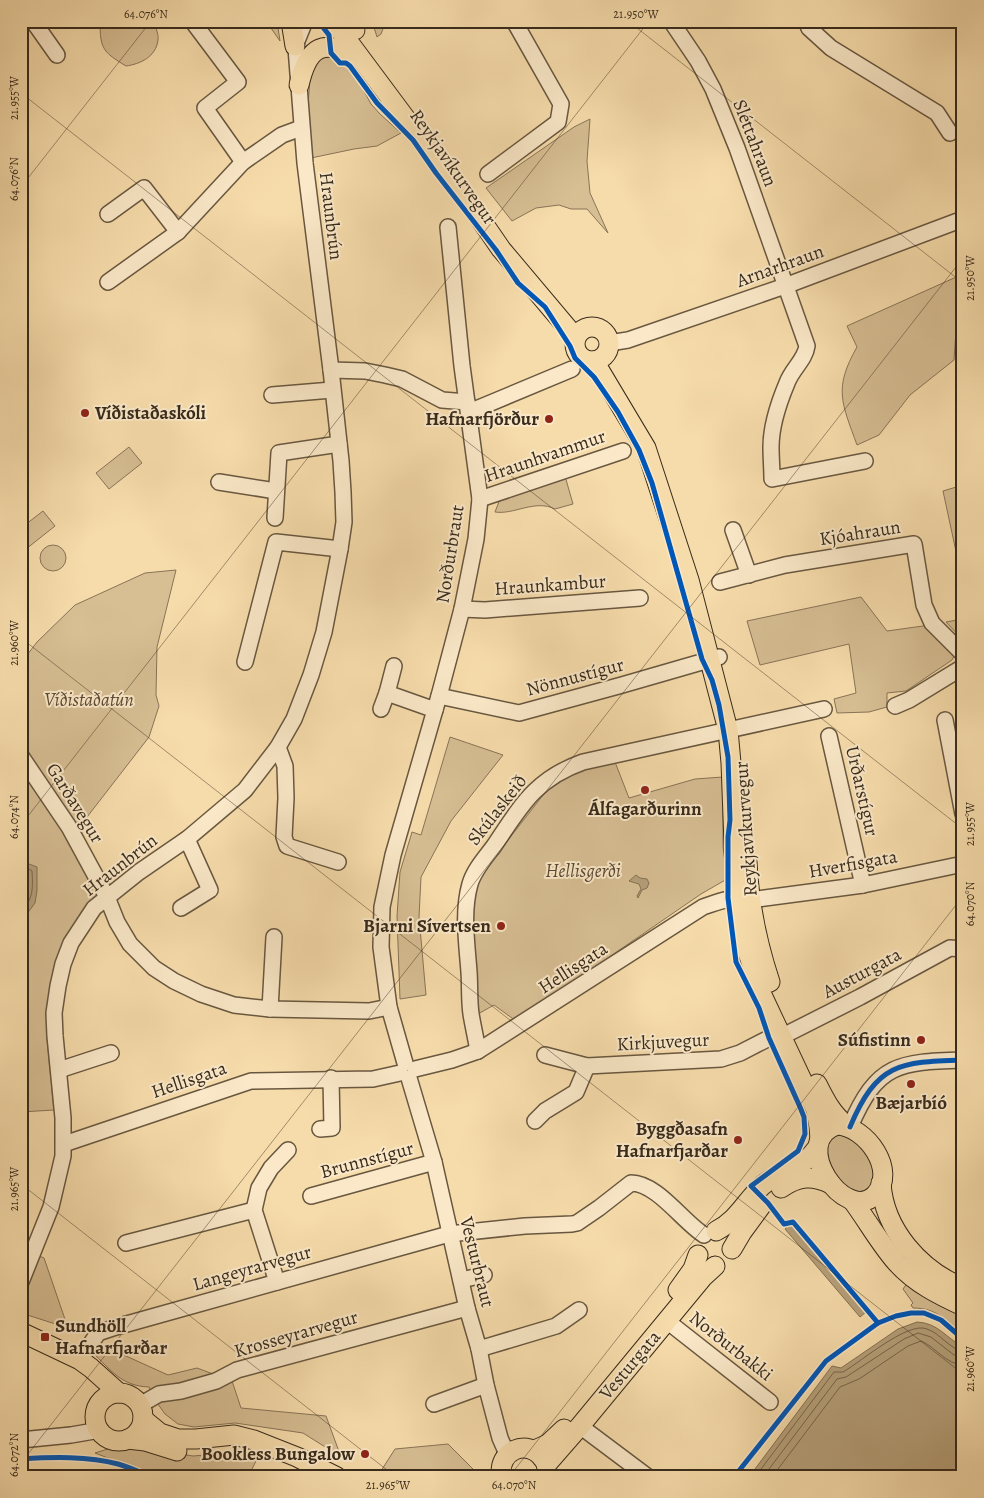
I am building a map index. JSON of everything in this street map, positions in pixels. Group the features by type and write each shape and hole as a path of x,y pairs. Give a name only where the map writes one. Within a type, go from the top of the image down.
{"main road":[{"path":"291,21 295,46"},
{"name":"Reykjavíkurvegur","path":"333,21 479,217 501,250 581,333"},
{"name":"Reykjavíkurvegur","path":"352,24 505,240 581,333"},
{"path":"299,84 303,67 320,48 325,46 339,48 361,59"},
{"path":"592,327 600,329 607,336 602,354 587,361 578,355 574,344 581,333 592,327"},
{"name":"Reykjavíkurvegur","path":"602,354 646,448 714,658 733,729 731,763 743,899 742,936 749,960 762,995 784,1034 827,1104 834,1114 848,1126"},
{"name":"Reykjavíkurvegur","path":"784,1034 816,1110 819,1127 818,1143"},
{"path":"831,1184 815,1177 806,1177 783,1186 765,1200 755,1213 732,1248 729,1259 719,1266 715,1266 703,1261 698,1254 698,1244 710,1233 738,1216 764,1185 805,1162 830,1127 837,1124 848,1126 864,1136 875,1150 881,1164 881,1182 885,1207 898,1233 937,1284 963,1306"},
{"path":"818,1143 821,1167 831,1184 841,1194 852,1200 864,1201 871,1198 877,1192 881,1182"},
{"path":"852,1200 898,1264 917,1281 963,1288"},
{"path":"710,1233 726,1234 732,1248"},
{"name":"Vesturgata","path":"542,1464 548,1444 590,1399 673,1297 693,1269 698,1254"},
{"name":"Vesturgata","path":"542,1464 580,1426 703,1277 715,1266"},
{"path":"937,1284 963,1278"},
{"path":"937,1284 963,1298"},
{"path":"21,1332 80,1360 91,1368 111,1396"},
{"path":"21,1345 76,1371 90,1383 111,1396 131,1396 141,1412 160,1433 178,1438 196,1439 234,1435 254,1440 296,1457 337,1477"},
{"path":"111,1396 98,1407 95,1415 96,1423 100,1430 112,1440 128,1439 184,1452 233,1446 269,1458 312,1477"},
{"path":"128,1439 138,1431 141,1412"},
{"path":"501,1470 513,1450 520,1447 528,1448 542,1464"}],"street":[{"path":"33,21 57,55"},
{"name":"Hraunbrún","path":"21,1282 51,1207 60,1174 64,1144 54,1013 63,964 71,943 94,908 139,872 187,839 245,790 278,747 294,719 312,675 324,632 344,522 343,492 331,370 301,128 295,46 296,21"},
{"name":"Hraunbrún","path":"295,46 306,21"},
{"path":"488,174 558,122 561,104 514,21"},
{"name":"Sléttahraun","path":"671,21 713,89 737,148 807,346 805,356 795,367 787,381 777,413 771,447 772,479 865,461"},
{"path":"806,21 809,28 831,48 937,113 950,133"},
{"path":"193,22 238,82 205,108 243,162"},
{"path":"108,282 178,232 243,162 282,135 301,128"},
{"path":"108,214 144,188 178,232"},
{"name":"Arnarhraun","path":"602,354 628,340 785,286 963,220"},
{"name":"Norðurbraut","path":"389,1007 381,947 382,908 393,855 462,609 473,556 480,499 448,227"},
{"path":"331,370 365,371 385,375 402,380 442,400 468,407 572,369"},
{"path":"272,395 332,390"},
{"path":"275,518 279,453 339,444"},
{"name":"Hraunhvammur","path":"480,499 623,451"},
{"path":"219,482 276,491"},
{"path":"733,530 749,575"},
{"path":"245,662 276,542 340,549"},
{"name":"Kjóahraun","path":"720,582 794,564 914,544 924,605 932,622 963,654"},
{"name":"Hraunkambur","path":"462,609 485,610 640,598"},
{"name":"Nönnustígur","path":"437,703 519,712 714,658"},
{"path":"381,709 394,666"},
{"path":"896,706 963,667"},
{"path":"387,693 437,703"},
{"name":"Skúlaskeið","path":"478,1051 471,1013 466,940 466,918 470,885 477,869 521,806 542,783 565,768 595,758 824,709"},
{"path":"945,720 963,814"},
{"name":"Urðarstígur","path":"829,736 863,885"},
{"path":"278,747 285,766 284,838 287,846 338,862"},
{"name":"Garðavegur","path":"21,756 69,827 130,944 154,968 174,982 234,1005 369,1011 389,1007"},
{"name":"Hraunbrún","path":"180,908 210,890 187,839"},
{"name":"Hverfisgata","path":"743,899 863,885 963,864"},
{"name":"Hellisgata","path":"64,1144 251,1080 373,1079 452,1060 478,1051 703,907 743,899"},
{"path":"270,1008 274,937"},
{"name":"Austurgata","path":"784,1034 950,948 963,948"},
{"name":"Vesturbraut","path":"389,1007 434,1162 449,1234 500,1438 501,1470"},
{"name":"Kirkjuvegur","path":"545,1055 587,1066 722,1058 740,1053 784,1034"},
{"path":"59,1070 111,1053"},
{"path":"848,1126 863,1098 878,1080 888,1072 909,1063 963,1060"},
{"path":"535,1121 545,1111 576,1092 587,1066"},
{"path":"332,1078 332,1131"},
{"path":"277,1282 254,1210 259,1188 271,1168 288,1150"},
{"name":"Brunnstígur","path":"311,1196 434,1162"},
{"name":"Langeyrarvegur","path":"80,1360 98,1333 449,1234 577,1223 599,1208 626,1185 637,1183 650,1189 669,1204 693,1228 710,1233"},
{"path":"126,1243 254,1210"},
{"path":"462,1280 484,1275"},
{"name":"Krosseyrarvegur","path":"141,1412 159,1394 181,1391 216,1381 237,1370 467,1308"},
{"path":"479,1349 556,1326 580,1310"},
{"name":"Norðurbakki","path":"667,1321 770,1402"},
{"path":"434,1404 486,1385"},
{"path":"580,1426 648,1477"},
{"path":"21,1440 100,1430"}],"green space":[{"path":"100,21 155,21 158,38 157,46 146,59 126,66 104,49"},
{"path":"266,21 277,21 280,41"},
{"path":"372,21 386,21 381,34 377,37"},
{"path":"322,55 344,55 360,76 364,91 371,104 401,133 377,146 311,158 308,106 310,78 312,66"},
{"path":"590,119 587,161 590,193 608,233 587,209 571,209 559,205 536,208 512,221 486,188 574,127"},
{"path":"963,274 963,313 957,315 954,360 910,395 879,435 857,445 847,418 842,396 845,374 857,347 847,326"},
{"path":"129,447 142,463 109,489 96,473"},
{"path":"565,476 573,504 555,509 547,506 532,506 495,512 500,499"},
{"path":"963,485 963,584 943,491"},
{"path":"43,511 55,526 21,553 21,528"},
{"path":"53,545 62,549 66,558 62,567 53,571 44,567 40,558 44,549"},
{"name":"Víðistaðatún","path":"176,570 157,647 156,695 159,706 149,737 70,839 101,892 48,1013 47,1039 54,1110 21,1112 21,663 37,642 75,605 145,573"},
{"path":"861,597 887,631 930,625 952,650 954,656 952,660 906,691 887,693 887,707 869,712 837,713 834,699 856,693 849,644 760,665 747,621"},
{"path":"963,619 963,640 946,622"},
{"path":"450,737 503,755 451,821 421,877 419,917 426,995 400,999 397,916 400,872 412,832 421,835"},
{"name":"Hellisgerði","path":"615,762 629,798 695,779 723,777 723,846 727,879 701,894 516,1021 494,1005 478,1014 471,902 473,881 535,794 570,770"},
{"path":"855,1133 878,1172 867,1196 842,1190 822,1148 829,1134"},
{"path":"37,1255 44,1258 68,1328 21,1313 21,1289"},
{"path":"908,1282 963,1312 963,1335 935,1313 929,1310 913,1308 911,1305 913,1303 903,1289"},
{"path":"95,1342 168,1375 197,1368 232,1381 241,1408 326,1416 341,1457 303,1433 235,1423 194,1427 178,1424 165,1414 149,1387 131,1384 117,1376 105,1365 92,1352"},
{"path":"448,1444 479,1475 464,1477 388,1477 379,1474 395,1449"},
{"path":"114,1447 135,1447 193,1456 240,1452 258,1457 248,1477 157,1477 95,1453"}],"water":[{"path":"22,858 29,864 37,867 37,891 35,903 21,922"},
{"path":"636,875 647,879 649,883 647,888 642,890 638,898 637,896 641,889 639,884 629,881"},
{"path":"791,1224 866,1312 860,1317 785,1229"},
{"path":"917,1322 931,1325 963,1347 963,1477 749,1477 832,1366 841,1368 898,1329"}],"cycle path":[{"path":"318,21 329,35 331,53 340,63 346,63 350,66 377,103 413,140 436,173 496,250 518,283 545,307 570,346 575,358 594,377 618,412 639,450 652,483 702,659 712,680 719,705 728,757 730,820 728,837 728,898 736,962 759,1008 769,1038 804,1117 805,1134 798,1151 751,1186 768,1203 784,1224 793,1222 878,1323"},
{"path":"850,1127 870,1090 881,1078 893,1070 922,1062 963,1060"},
{"path":"734,1477 826,1361 878,1323 896,1316 924,1313 941,1320 963,1339"},
{"path":"21,1459 83,1458 107,1461 151,1477"}],"place":[{"name":"Víðistaðaskóli","path":"85,413"},
{"name":"Hafnarfjörður","path":"549,419"},
{"name":"Álfagarðurinn","path":"645,790"},
{"name":"Bjarni Sívertsen","path":"501,926"},
{"name":"Súfistinn","path":"921,1040"},
{"name":"Bæjarbíó","path":"911,1084"},
{"name":"Byggðasafn Hafnarfjarðar","path":"738,1140"},
{"name":"Sundhöll Hafnarfjarðar","path":"45,1337"},
{"name":"Bookless Bungalow","path":"365,1454"}]}
